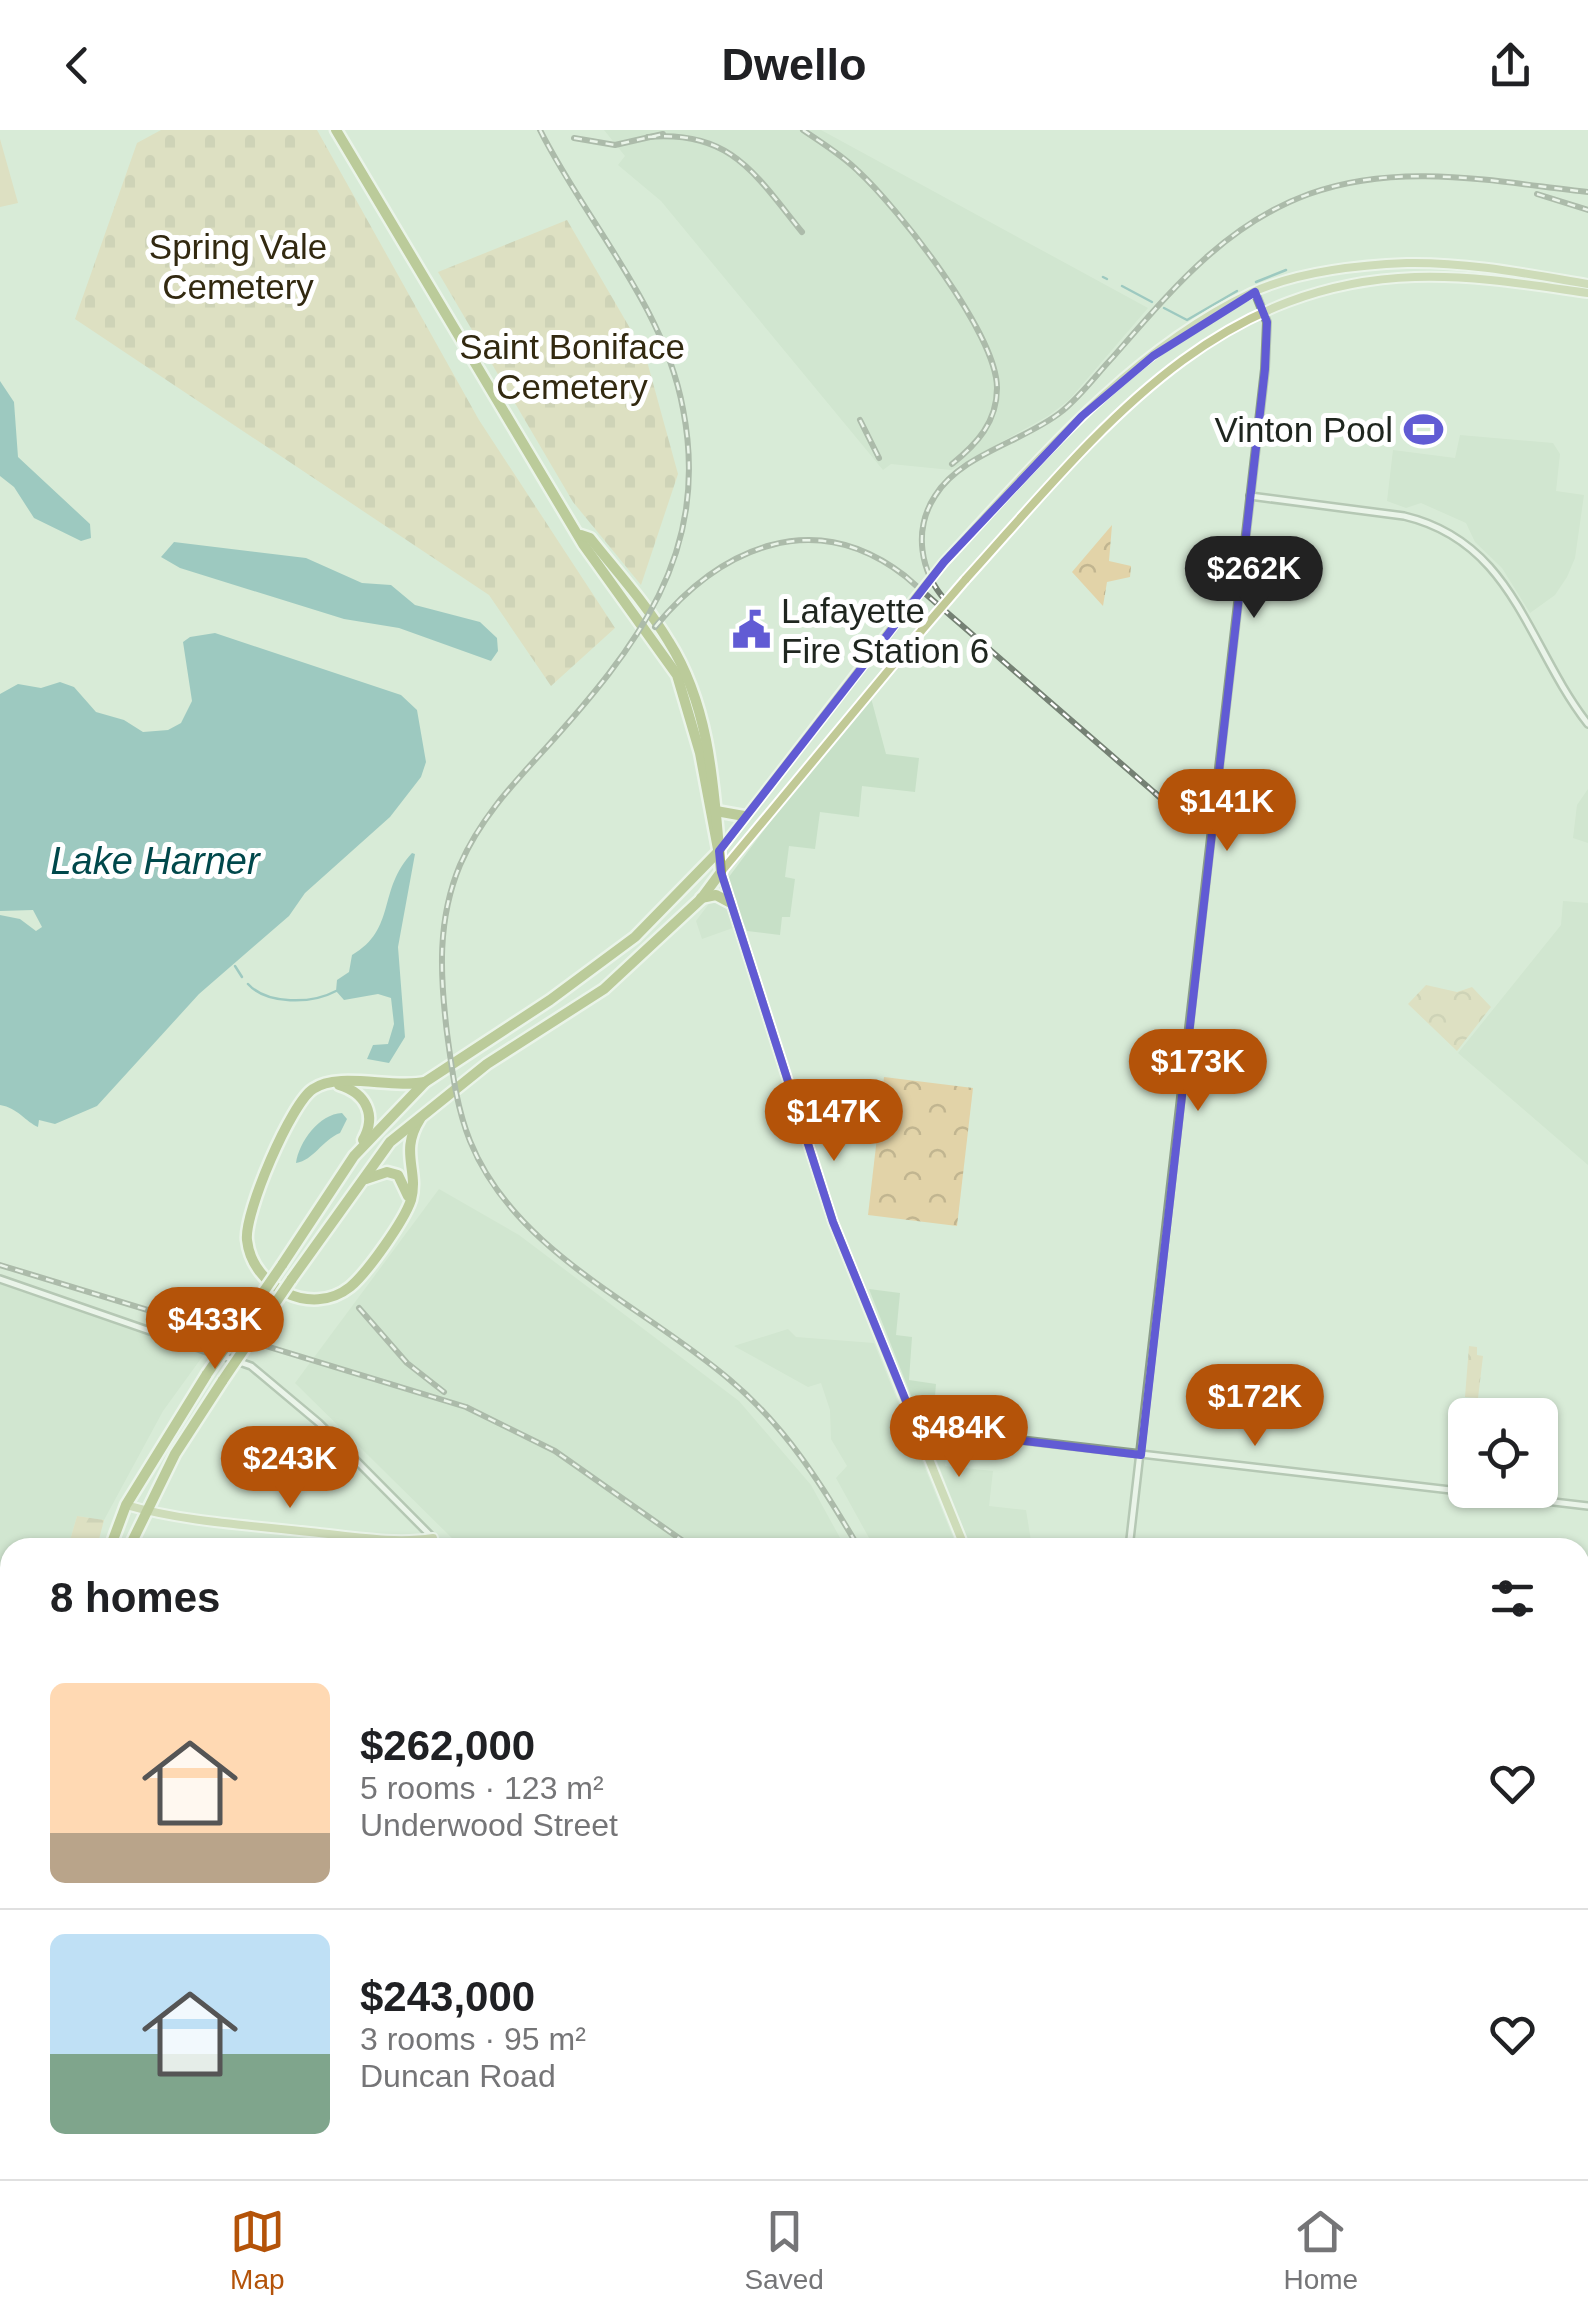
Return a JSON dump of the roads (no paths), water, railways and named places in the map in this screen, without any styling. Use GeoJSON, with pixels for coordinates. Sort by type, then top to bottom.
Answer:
{"type":"FeatureCollection","features":[{"type":"Feature","properties":{"kind":"highway"},"geometry":{"type":"LineString","coordinates":[[336,130],[583,544],[677,676],[688,705],[712,840],[719,851]]}},
{"type":"Feature","properties":{"kind":"highway"},"geometry":{"type":"LineString","coordinates":[[133,1538],[144,1510],[223,1380],[356,1185],[390,1142],[425,1110],[604,989],[700,898],[721,872],[716,811],[695,700],[672,645],[590,538],[581,535]]}},
{"type":"Feature","properties":{"kind":"highway"},"geometry":{"type":"LineString","coordinates":[[716,811],[744,816]]}},
{"type":"Feature","properties":{"kind":"highway"},"geometry":{"type":"LineString","coordinates":[[354,1156],[425,1082],[635,937],[719,851]]}},
{"type":"Feature","properties":{"kind":"highway"},"geometry":{"type":"LineString","coordinates":[[700,898],[716,895],[729,902]]}},
{"type":"Feature","properties":{"kind":"highway"},"geometry":{"type":"LineString","coordinates":[[425,1082],[397,1086],[328,1082],[313,1088],[298,1103],[250,1215],[247,1240],[262,1276],[291,1296],[313,1299],[335,1295],[351,1286],[373,1260],[410,1202],[408,1141],[425,1110]]}},
{"type":"Feature","properties":{"kind":"highway"},"geometry":{"type":"LineString","coordinates":[[114,1538],[126,1505],[207,1374],[369,1129],[367,1106],[356,1092],[328,1082]]}},
{"type":"Feature","properties":{"kind":"highway"},"geometry":{"type":"LineString","coordinates":[[356,1185],[374,1174],[398,1175],[410,1202]]}},
{"type":"Feature","properties":{"kind":"main road"},"geometry":{"type":"LineString","coordinates":[[719,851],[944,562],[1108,392],[1152,356],[1254,292],[1321,274],[1410,263],[1482,266],[1588,284]]}},
{"type":"Feature","properties":{"kind":"main road"},"geometry":{"type":"LineString","coordinates":[[960,1538],[833,1222],[721,872],[966,580],[1140,391],[1209,339],[1264,310],[1338,287],[1414,277],[1463,278],[1588,293]]}},
{"type":"Feature","properties":{"kind":"main road"},"geometry":{"type":"LineString","coordinates":[[126,1505],[369,1538]]}},
{"type":"Feature","properties":{"kind":"street"},"geometry":{"type":"LineString","coordinates":[[1130,1538],[1268,334],[1264,310],[1254,292]]}},
{"type":"Feature","properties":{"kind":"street"},"geometry":{"type":"LineString","coordinates":[[1250,496],[1404,516],[1428,522],[1466,542],[1501,578],[1588,724]]}},
{"type":"Feature","properties":{"kind":"street"},"geometry":{"type":"LineString","coordinates":[[0,1279],[250,1366],[294,1400],[433,1538]]}},
{"type":"Feature","properties":{"kind":"street"},"geometry":{"type":"LineString","coordinates":[[917,1428],[1588,1506]]}},
{"type":"Feature","properties":{"kind":"water"},"geometry":{"type":"Polygon","coordinates":[[[0,381],[14,402],[18,457],[90,524],[91,538],[81,541],[34,518],[14,487],[0,476],[0,381]]]}},
{"type":"Feature","properties":{"kind":"water"},"geometry":{"type":"Polygon","coordinates":[[[174,542],[306,558],[362,583],[391,585],[415,605],[480,622],[497,638],[498,651],[491,661],[399,628],[344,619],[180,568],[161,557],[174,542]]]}},
{"type":"Feature","properties":{"kind":"water","name":"Lake Harner"},"geometry":{"type":"Polygon","coordinates":[[[215,633],[401,695],[417,710],[426,762],[421,777],[390,817],[305,893],[289,916],[199,994],[97,1106],[55,1124],[39,1120],[38,1127],[0,1105],[0,915],[20,919],[36,931],[42,927],[33,910],[0,911],[0,694],[18,684],[41,688],[60,682],[74,687],[96,712],[124,720],[143,732],[168,730],[181,723],[192,701],[183,642],[215,633]]]}},
{"type":"Feature","properties":{"kind":"water"},"geometry":{"type":"Polygon","coordinates":[[[415,854],[398,947],[405,1037],[389,1063],[367,1059],[373,1045],[388,1044],[394,1024],[391,998],[378,994],[344,1000],[336,991],[337,980],[349,972],[352,955],[375,933],[394,881],[415,854]]]}},
{"type":"Feature","properties":{"kind":"water"},"geometry":{"type":"Polygon","coordinates":[[[342,1113],[347,1119],[340,1133],[296,1163],[301,1146],[318,1124],[342,1113]]]}},
{"type":"Feature","properties":{"kind":"waterway"},"geometry":{"type":"LineString","coordinates":[[1256,282],[1286,270]]}},
{"type":"Feature","properties":{"kind":"waterway"},"geometry":{"type":"LineString","coordinates":[[1103,277],[1107,279]]}},
{"type":"Feature","properties":{"kind":"waterway"},"geometry":{"type":"LineString","coordinates":[[1122,286],[1152,302]]}},
{"type":"Feature","properties":{"kind":"waterway"},"geometry":{"type":"LineString","coordinates":[[1164,308],[1187,320],[1237,291]]}},
{"type":"Feature","properties":{"kind":"waterway"},"geometry":{"type":"LineString","coordinates":[[235,966],[242,977]]}},
{"type":"Feature","properties":{"kind":"waterway"},"geometry":{"type":"LineString","coordinates":[[248,984],[266,996],[290,1000],[336,991]]}},
{"type":"Feature","properties":{"kind":"railway"},"geometry":{"type":"LineString","coordinates":[[540,130],[659,334],[683,409],[689,461],[686,509],[676,554],[659,596],[636,635],[609,674],[498,803],[460,865],[447,906],[442,969],[458,1101],[470,1141],[491,1180],[517,1215],[584,1274],[696,1353],[750,1398],[802,1458],[853,1538]]}},
{"type":"Feature","properties":{"kind":"railway"},"geometry":{"type":"LineString","coordinates":[[803,130],[852,165],[897,213],[943,274],[981,337],[993,365],[996,400],[984,431],[952,464]]}},
{"type":"Feature","properties":{"kind":"railway"},"geometry":{"type":"LineString","coordinates":[[574,138],[615,145],[663,134]]}},
{"type":"Feature","properties":{"kind":"railway"},"geometry":{"type":"LineString","coordinates":[[648,137],[677,137],[721,149],[755,175],[802,232]]}},
{"type":"Feature","properties":{"kind":"railway"},"geometry":{"type":"LineString","coordinates":[[946,601],[930,577],[922,550],[928,509],[946,482],[976,459],[1068,406],[1178,285],[1251,223],[1309,194],[1378,178],[1448,177],[1588,192]]}},
{"type":"Feature","properties":{"kind":"railway"},"geometry":{"type":"LineString","coordinates":[[1537,194],[1588,210]]}},
{"type":"Feature","properties":{"kind":"railway"},"geometry":{"type":"LineString","coordinates":[[860,420],[879,458]]}},
{"type":"Feature","properties":{"kind":"railway"},"geometry":{"type":"LineString","coordinates":[[655,627],[709,575],[739,557],[771,545],[803,540],[837,543],[871,555],[905,576],[1163,800]]}},
{"type":"Feature","properties":{"kind":"railway"},"geometry":{"type":"LineString","coordinates":[[1155,793],[1185,820]]}},
{"type":"Feature","properties":{"kind":"railway"},"geometry":{"type":"LineString","coordinates":[[0,1265],[466,1407],[555,1451],[679,1538]]}},
{"type":"Feature","properties":{"kind":"railway"},"geometry":{"type":"LineString","coordinates":[[359,1308],[407,1363],[444,1392]]}},
{"type":"Feature","properties":{"kind":"place","name":"Vinton Pool"},"geometry":{"type":"Point","coordinates":[1423,429]}},
{"type":"Feature","properties":{"kind":"place","name":"Lafayette Fire Station 6"},"geometry":{"type":"Point","coordinates":[751,630]}},
{"type":"Feature","properties":{"kind":"park label","name":"Spring Vale Cemetery"},"geometry":{"type":"Point","coordinates":[238,266]}},
{"type":"Feature","properties":{"kind":"park label","name":"Saint Boniface Cemetery"},"geometry":{"type":"Point","coordinates":[572,366]}}]}
